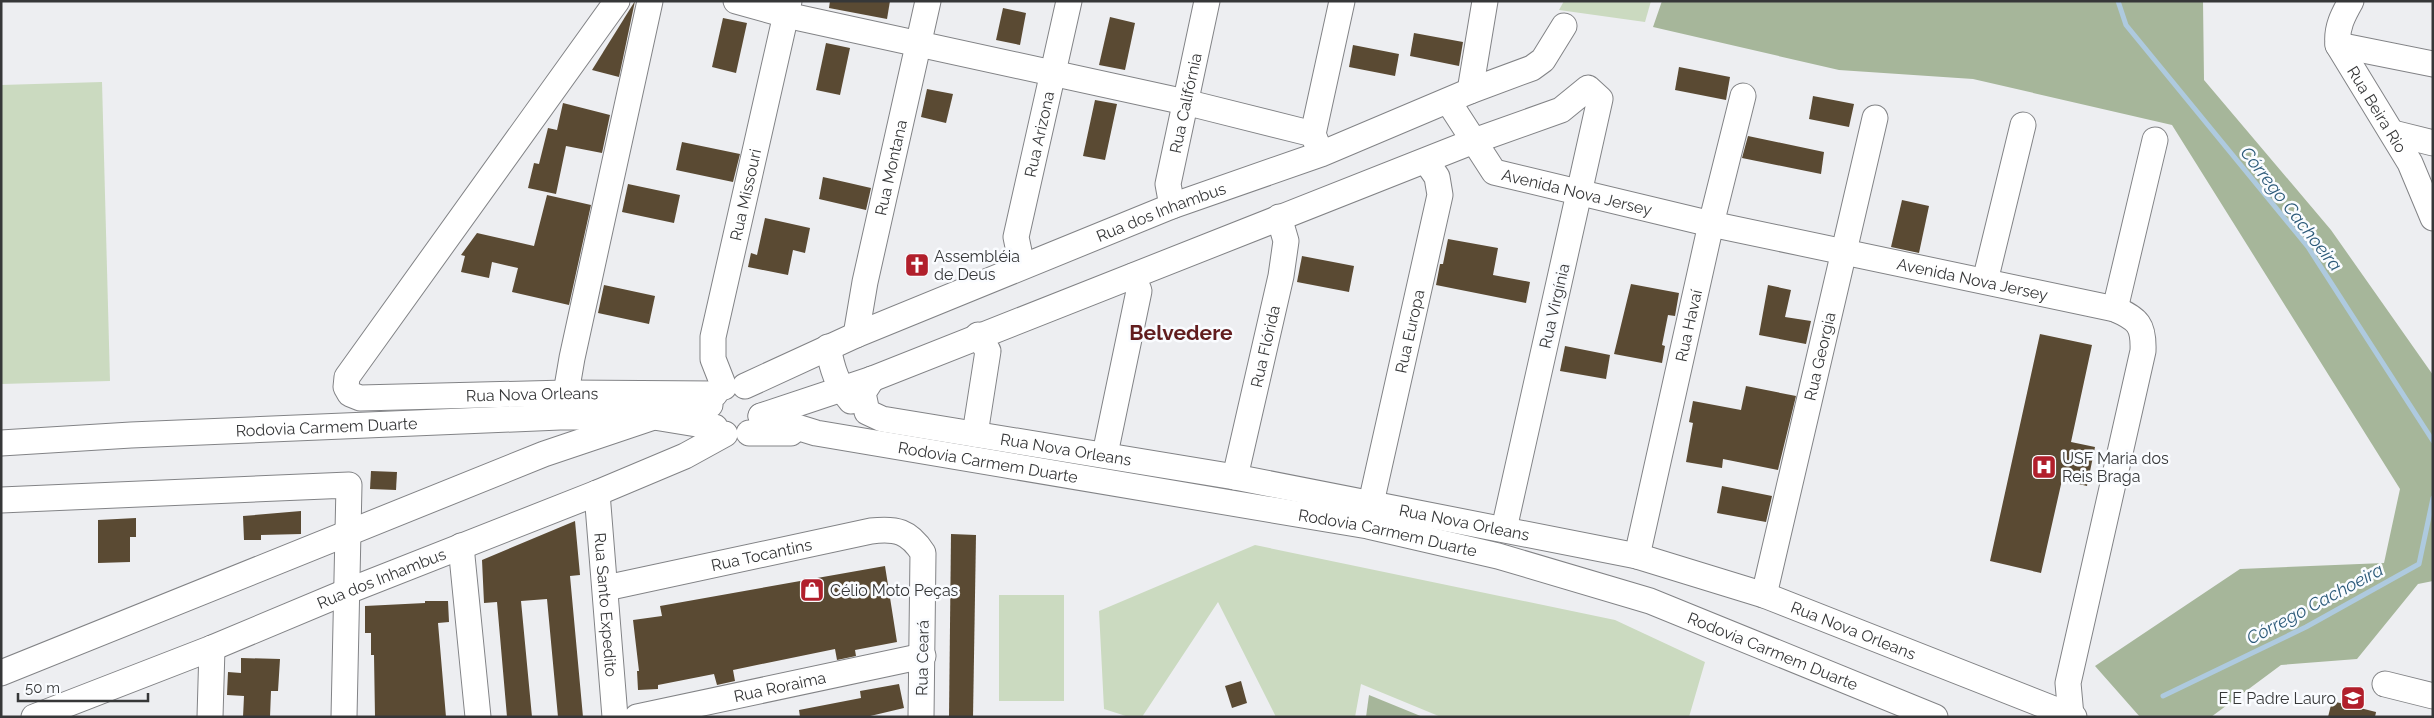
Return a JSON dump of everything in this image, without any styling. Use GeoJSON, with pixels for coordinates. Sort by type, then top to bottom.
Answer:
{"type":"FeatureCollection","features":[{"type":"Feature","properties":{"kind":"street","name":"Rua Nova Orleans"},"geometry":{"type":"LineString","coordinates":[[617,1],[346,377],[346,387],[350,394],[360,398],[566,393],[731,410]]}},
{"type":"Feature","properties":{"kind":"street"},"geometry":{"type":"LineString","coordinates":[[566,393],[574,348],[650,1]]}},
{"type":"Feature","properties":{"kind":"street"},"geometry":{"type":"LineString","coordinates":[[736,1],[788,8],[918,44],[1185,102],[1317,144],[1342,1]]}},
{"type":"Feature","properties":{"kind":"street","name":"Rua Montana"},"geometry":{"type":"LineString","coordinates":[[856,334],[865,282],[928,1]]}},
{"type":"Feature","properties":{"kind":"street","name":"Rua Arizona"},"geometry":{"type":"LineString","coordinates":[[1022,266],[1016,237],[1069,1]]}},
{"type":"Feature","properties":{"kind":"street","name":"Rua Califórnia"},"geometry":{"type":"LineString","coordinates":[[1172,206],[1168,184],[1207,1]]}},
{"type":"Feature","properties":{"kind":"street"},"geometry":{"type":"LineString","coordinates":[[1459,96],[1485,1]]}},
{"type":"Feature","properties":{"kind":"street"},"geometry":{"type":"LineString","coordinates":[[2351,1],[2342,16],[2338,31],[2338,44],[2433,64]]}},
{"type":"Feature","properties":{"kind":"street","name":"Rua Missouri"},"geometry":{"type":"LineString","coordinates":[[731,410],[713,359],[713,337],[788,8]]}},
{"type":"Feature","properties":{"kind":"street","name":"Rua dos Inhambus"},"geometry":{"type":"LineString","coordinates":[[34,717],[69,710],[212,648],[685,456],[731,410],[828,347],[1172,206],[1317,144],[1459,96],[1532,68],[1543,60],[1564,26]]}},
{"type":"Feature","properties":{"kind":"street","name":"Rua Beira Rio"},"geometry":{"type":"LineString","coordinates":[[2338,44],[2392,133],[2421,166],[2433,218]]}},
{"type":"Feature","properties":{"kind":"street","name":"Rua dos Inhambus"},"geometry":{"type":"LineString","coordinates":[[731,410],[841,390],[872,379],[978,335],[1133,276],[1279,217],[1474,141],[1561,110],[1588,88]]}},
{"type":"Feature","properties":{"kind":"street","name":"Rua Virgínia"},"geometry":{"type":"LineString","coordinates":[[1504,529],[1600,100],[1588,88]]}},
{"type":"Feature","properties":{"kind":"street","name":"Avenida Nova Jersey"},"geometry":{"type":"LineString","coordinates":[[1459,96],[1474,141],[1494,172],[1579,194],[1711,224],[2115,309],[2132,316],[2143,336],[2143,351],[2068,682],[2072,716]]}},
{"type":"Feature","properties":{"kind":"street","name":"Rua Havaí"},"geometry":{"type":"LineString","coordinates":[[1636,556],[1711,224],[1743,96]]}},
{"type":"Feature","properties":{"kind":"street","name":"Rua Georgia"},"geometry":{"type":"LineString","coordinates":[[1764,595],[1875,118]]}},
{"type":"Feature","properties":{"kind":"street"},"geometry":{"type":"LineString","coordinates":[[1985,281],[2023,125]]}},
{"type":"Feature","properties":{"kind":"street"},"geometry":{"type":"LineString","coordinates":[[2392,133],[2433,143]]}},
{"type":"Feature","properties":{"kind":"street"},"geometry":{"type":"LineString","coordinates":[[2115,309],[2155,140]]}},
{"type":"Feature","properties":{"kind":"street","name":"Rua Europa"},"geometry":{"type":"LineString","coordinates":[[1371,503],[1440,195],[1436,177],[1426,161]]}},
{"type":"Feature","properties":{"kind":"street","name":"Rua Flórida"},"geometry":{"type":"LineString","coordinates":[[1235,477],[1281,276],[1286,241],[1279,217]]}},
{"type":"Feature","properties":{"kind":"street"},"geometry":{"type":"LineString","coordinates":[[1106,454],[1139,291],[1133,276]]}},
{"type":"Feature","properties":{"kind":"street"},"geometry":{"type":"LineString","coordinates":[[975,434],[988,351],[978,335]]}},
{"type":"Feature","properties":{"kind":"street"},"geometry":{"type":"LineString","coordinates":[[828,347],[833,371],[841,390]]}},
{"type":"Feature","properties":{"kind":"street"},"geometry":{"type":"LineString","coordinates":[[867,412],[863,393],[872,379]]}},
{"type":"Feature","properties":{"kind":"street","name":"Rua Nova Orleans"},"geometry":{"type":"LineString","coordinates":[[841,390],[851,402],[882,419],[1106,454],[1235,477],[1636,556],[1764,595],[2072,716]]}},
{"type":"Feature","properties":{"kind":"street","name":"Rodovia Carmem Duarte"},"geometry":{"type":"LineString","coordinates":[[1,443],[131,435],[540,418],[654,417],[731,410],[816,434],[1368,526],[1498,556],[1650,601],[1935,717]]}},
{"type":"Feature","properties":{"kind":"street"},"geometry":{"type":"LineString","coordinates":[[1,673],[544,454],[654,417]]}},
{"type":"Feature","properties":{"kind":"street"},"geometry":{"type":"LineString","coordinates":[[1,500],[349,485],[344,717]]}},
{"type":"Feature","properties":{"kind":"street","name":"Rua Santo Expedito"},"geometry":{"type":"LineString","coordinates":[[597,493],[615,717]]}},
{"type":"Feature","properties":{"kind":"street","name":"Rua Tocantins"},"geometry":{"type":"LineString","coordinates":[[606,588],[871,531],[889,529],[901,532],[915,541]]}},
{"type":"Feature","properties":{"kind":"street","name":"Rua Ceará"},"geometry":{"type":"LineString","coordinates":[[915,541],[923,553],[922,717]]}},
{"type":"Feature","properties":{"kind":"street"},"geometry":{"type":"LineString","coordinates":[[461,546],[478,717]]}},
{"type":"Feature","properties":{"kind":"street"},"geometry":{"type":"LineString","coordinates":[[210,717],[212,648]]}},
{"type":"Feature","properties":{"kind":"street","name":"Rua Roraima"},"geometry":{"type":"LineString","coordinates":[[637,717],[922,656]]}},
{"type":"Feature","properties":{"kind":"street"},"geometry":{"type":"LineString","coordinates":[[2385,684],[2433,696]]}},
{"type":"Feature","properties":{"kind":"green space"},"geometry":{"type":"Polygon","coordinates":[[[1564,1],[1651,1],[1645,22],[1559,10],[1564,1]]]}},
{"type":"Feature","properties":{"kind":"green space"},"geometry":{"type":"Polygon","coordinates":[[[1662,1],[2203,1],[2204,80],[2331,230],[2433,375],[2433,581],[2418,584],[2357,659],[2281,665],[2211,717],[2140,717],[2095,666],[2240,569],[2384,563],[2400,489],[2172,125],[1973,79],[1839,70],[1653,27],[1662,1]]]}},
{"type":"Feature","properties":{"kind":"green space"},"geometry":{"type":"Polygon","coordinates":[[[102,82],[110,381],[1,384],[1,85],[102,82]]]}},
{"type":"Feature","properties":{"kind":"green space"},"geometry":{"type":"Polygon","coordinates":[[[1255,545],[1615,620],[1705,662],[1689,717],[1441,717],[1361,684],[1355,717],[1276,717],[1218,602],[1142,717],[1129,717],[1104,709],[1099,611],[1255,545]]]}},
{"type":"Feature","properties":{"kind":"green space"},"geometry":{"type":"Polygon","coordinates":[[[999,595],[1064,595],[1064,701],[999,701],[999,595]]]}},
{"type":"Feature","properties":{"kind":"green space"},"geometry":{"type":"Polygon","coordinates":[[[1369,695],[1423,717],[1366,717],[1369,695]]]}},
{"type":"Feature","properties":{"kind":"building"},"geometry":{"type":"Polygon","coordinates":[[[635,1],[619,77],[592,70],[635,1]]]}},
{"type":"Feature","properties":{"kind":"building"},"geometry":{"type":"Polygon","coordinates":[[[830,1],[890,1],[887,19],[829,8],[830,1]]]}},
{"type":"Feature","properties":{"kind":"building"},"geometry":{"type":"Polygon","coordinates":[[[1003,8],[1026,13],[1020,45],[996,40],[1003,8]]]}},
{"type":"Feature","properties":{"kind":"building"},"geometry":{"type":"Polygon","coordinates":[[[1110,17],[1135,23],[1125,70],[1099,65],[1110,17]]]}},
{"type":"Feature","properties":{"kind":"building"},"geometry":{"type":"Polygon","coordinates":[[[723,18],[747,23],[736,73],[712,67],[723,18]]]}},
{"type":"Feature","properties":{"kind":"building"},"geometry":{"type":"Polygon","coordinates":[[[1414,33],[1463,42],[1459,66],[1410,56],[1414,33]]]}},
{"type":"Feature","properties":{"kind":"building"},"geometry":{"type":"Polygon","coordinates":[[[826,43],[850,48],[840,95],[816,90],[826,43]]]}},
{"type":"Feature","properties":{"kind":"building"},"geometry":{"type":"Polygon","coordinates":[[[1353,45],[1399,54],[1395,76],[1349,67],[1353,45]]]}},
{"type":"Feature","properties":{"kind":"building"},"geometry":{"type":"Polygon","coordinates":[[[1679,67],[1730,77],[1726,100],[1675,90],[1679,67]]]}},
{"type":"Feature","properties":{"kind":"building"},"geometry":{"type":"Polygon","coordinates":[[[927,89],[953,94],[946,123],[921,117],[927,89]]]}},
{"type":"Feature","properties":{"kind":"building"},"geometry":{"type":"Polygon","coordinates":[[[1813,96],[1854,104],[1849,127],[1809,119],[1813,96]]]}},
{"type":"Feature","properties":{"kind":"building"},"geometry":{"type":"Polygon","coordinates":[[[1095,100],[1117,104],[1105,160],[1083,156],[1095,100]]]}},
{"type":"Feature","properties":{"kind":"building"},"geometry":{"type":"Polygon","coordinates":[[[563,103],[610,115],[602,153],[566,146],[556,194],[528,188],[534,163],[539,164],[548,128],[557,130],[563,103]]]}},
{"type":"Feature","properties":{"kind":"building"},"geometry":{"type":"Polygon","coordinates":[[[1748,136],[1824,152],[1821,174],[1742,158],[1748,136]]]}},
{"type":"Feature","properties":{"kind":"building"},"geometry":{"type":"Polygon","coordinates":[[[682,142],[740,154],[733,182],[676,170],[682,142]]]}},
{"type":"Feature","properties":{"kind":"building"},"geometry":{"type":"Polygon","coordinates":[[[823,177],[871,188],[866,210],[819,199],[823,177]]]}},
{"type":"Feature","properties":{"kind":"building"},"geometry":{"type":"Polygon","coordinates":[[[628,184],[680,195],[674,223],[622,212],[628,184]]]}},
{"type":"Feature","properties":{"kind":"building"},"geometry":{"type":"Polygon","coordinates":[[[547,195],[591,205],[569,305],[512,292],[518,268],[492,262],[489,278],[461,272],[465,256],[461,255],[477,233],[534,246],[547,195]]]}},
{"type":"Feature","properties":{"kind":"building"},"geometry":{"type":"Polygon","coordinates":[[[1902,200],[1929,206],[1919,253],[1891,247],[1902,200]]]}},
{"type":"Feature","properties":{"kind":"building"},"geometry":{"type":"Polygon","coordinates":[[[765,218],[810,228],[805,253],[793,250],[788,275],[748,267],[751,253],[757,255],[765,218]]]}},
{"type":"Feature","properties":{"kind":"building"},"geometry":{"type":"Polygon","coordinates":[[[1448,239],[1498,248],[1493,275],[1530,282],[1526,303],[1436,285],[1448,239]]]}},
{"type":"Feature","properties":{"kind":"building"},"geometry":{"type":"Polygon","coordinates":[[[1302,256],[1354,266],[1349,292],[1297,282],[1302,256]]]}},
{"type":"Feature","properties":{"kind":"building"},"geometry":{"type":"Polygon","coordinates":[[[1631,284],[1679,293],[1675,316],[1668,315],[1662,345],[1665,346],[1662,363],[1614,354],[1631,284]]]}},
{"type":"Feature","properties":{"kind":"building"},"geometry":{"type":"Polygon","coordinates":[[[604,285],[655,296],[649,324],[598,313],[604,285]]]}},
{"type":"Feature","properties":{"kind":"building"},"geometry":{"type":"Polygon","coordinates":[[[1768,285],[1791,290],[1785,317],[1811,321],[1806,344],[1759,335],[1768,285]]]}},
{"type":"Feature","properties":{"kind":"building"},"geometry":{"type":"Polygon","coordinates":[[[2040,334],[2092,345],[2071,442],[2095,447],[2087,486],[2062,480],[2041,573],[1990,561],[2040,334]]]}},
{"type":"Feature","properties":{"kind":"building"},"geometry":{"type":"Polygon","coordinates":[[[1565,346],[1610,355],[1606,379],[1560,371],[1565,346]]]}},
{"type":"Feature","properties":{"kind":"building"},"geometry":{"type":"Polygon","coordinates":[[[1746,386],[1796,396],[1778,470],[1723,459],[1722,468],[1686,462],[1693,423],[1689,422],[1693,401],[1741,410],[1746,386]]]}},
{"type":"Feature","properties":{"kind":"building"},"geometry":{"type":"Polygon","coordinates":[[[371,471],[397,472],[396,490],[370,489],[371,471]]]}},
{"type":"Feature","properties":{"kind":"building"},"geometry":{"type":"Polygon","coordinates":[[[1722,486],[1772,496],[1766,522],[1717,513],[1722,486]]]}},
{"type":"Feature","properties":{"kind":"building"},"geometry":{"type":"Polygon","coordinates":[[[301,511],[301,534],[261,535],[261,540],[244,540],[243,516],[301,511]]]}},
{"type":"Feature","properties":{"kind":"building"},"geometry":{"type":"Polygon","coordinates":[[[136,518],[136,537],[130,537],[130,562],[98,563],[98,520],[136,518]]]}},
{"type":"Feature","properties":{"kind":"building"},"geometry":{"type":"Polygon","coordinates":[[[575,521],[580,575],[570,576],[583,717],[558,717],[547,599],[521,601],[532,717],[507,717],[497,602],[484,603],[482,560],[575,521]]]}},
{"type":"Feature","properties":{"kind":"building"},"geometry":{"type":"Polygon","coordinates":[[[951,534],[976,535],[973,717],[949,717],[951,534]]]}},
{"type":"Feature","properties":{"kind":"building"},"geometry":{"type":"Polygon","coordinates":[[[885,566],[897,642],[855,650],[856,656],[837,660],[835,649],[733,670],[735,681],[717,685],[714,674],[658,685],[658,689],[638,690],[637,671],[639,671],[633,620],[662,616],[660,606],[885,566]]]}},
{"type":"Feature","properties":{"kind":"building"},"geometry":{"type":"Polygon","coordinates":[[[425,601],[448,601],[449,622],[438,623],[446,717],[375,717],[374,655],[371,655],[371,633],[365,633],[365,606],[425,603],[425,601]]]}},
{"type":"Feature","properties":{"kind":"building"},"geometry":{"type":"Polygon","coordinates":[[[241,658],[280,659],[278,691],[271,691],[270,717],[243,717],[244,696],[227,695],[228,672],[241,673],[241,658]]]}},
{"type":"Feature","properties":{"kind":"building"},"geometry":{"type":"Polygon","coordinates":[[[1241,681],[1247,703],[1232,708],[1225,686],[1241,681]]]}},
{"type":"Feature","properties":{"kind":"building"},"geometry":{"type":"Polygon","coordinates":[[[899,684],[904,708],[866,717],[800,717],[799,710],[861,698],[860,691],[899,684]]]}},
{"type":"Feature","properties":{"kind":"building"},"geometry":{"type":"Polygon","coordinates":[[[2332,701],[2376,712],[2375,717],[2328,717],[2332,701]]]}},
{"type":"Feature","properties":{"kind":"waterway","name":"Córrego Cachoeira"},"geometry":{"type":"LineString","coordinates":[[2118,1],[2126,25],[2308,247],[2433,441]]}},
{"type":"Feature","properties":{"kind":"waterway","name":"Córrego Cachoeira"},"geometry":{"type":"LineString","coordinates":[[2163,696],[2306,627],[2419,564],[2433,498]]}},
{"type":"Feature","properties":{"kind":"place","name":"Assembléia de Deus"},"geometry":{"type":"Point","coordinates":[917,265]}},
{"type":"Feature","properties":{"kind":"place","name":"USF Maria dos Reis Braga"},"geometry":{"type":"Point","coordinates":[2044,467]}},
{"type":"Feature","properties":{"kind":"place","name":"Célio Moto Peças"},"geometry":{"type":"Point","coordinates":[812,590]}},
{"type":"Feature","properties":{"kind":"place","name":"E E Padre Lauro"},"geometry":{"type":"Point","coordinates":[2353,698]}},
{"type":"Feature","properties":{"kind":"district","name":"Belvedere"},"geometry":{"type":"Point","coordinates":[1181,333]}}]}
